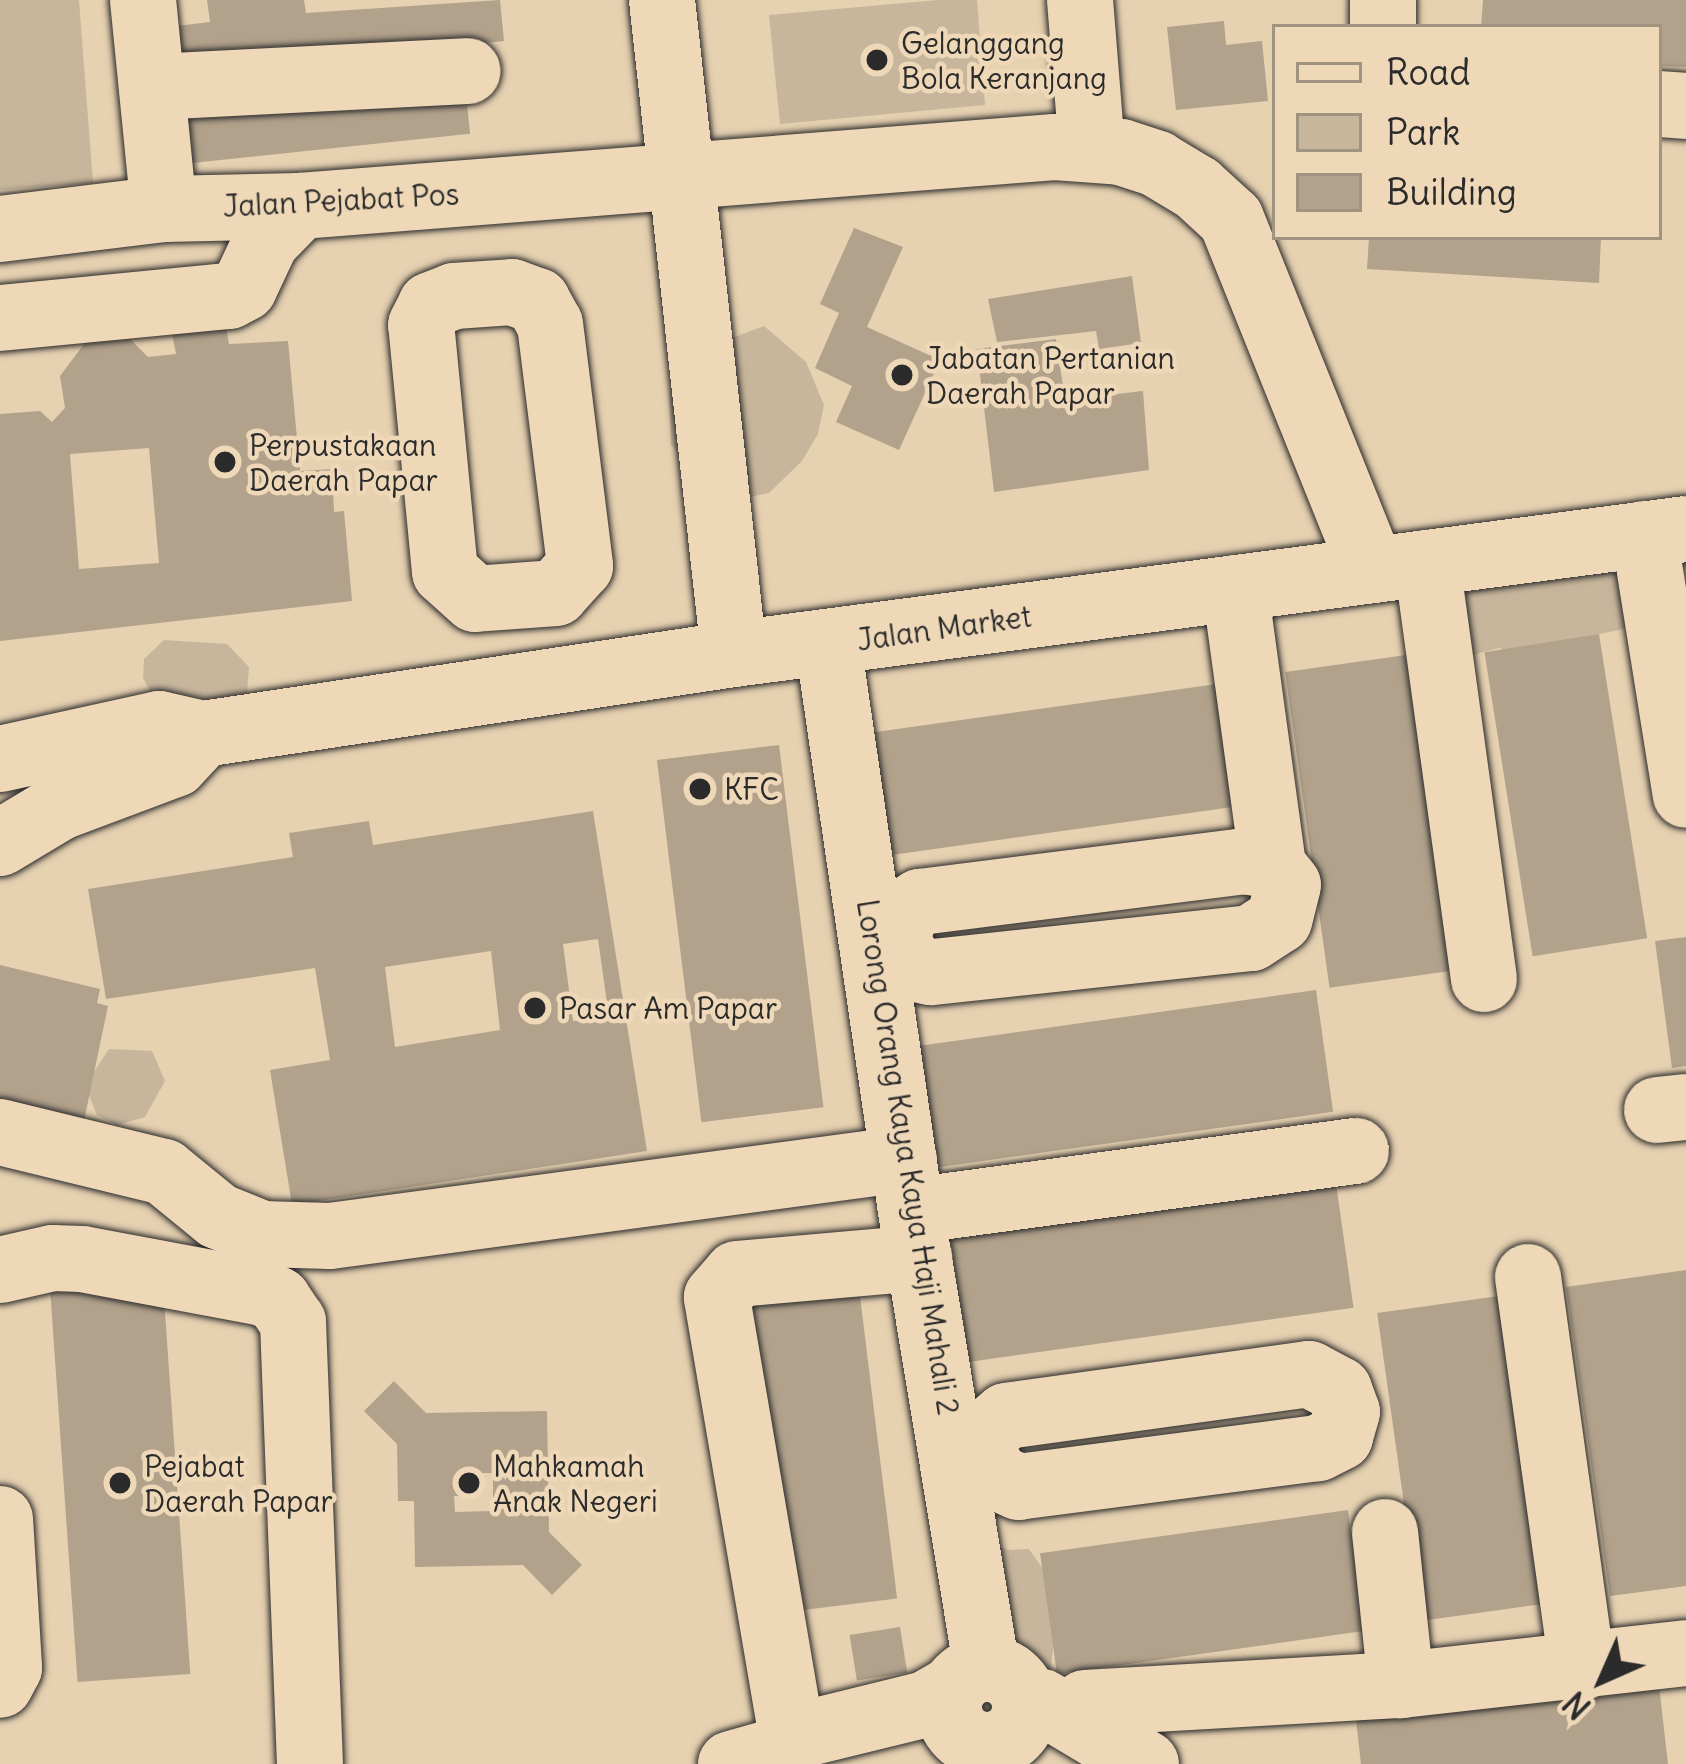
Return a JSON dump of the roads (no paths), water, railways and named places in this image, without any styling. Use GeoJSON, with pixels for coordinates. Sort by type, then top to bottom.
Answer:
{"type":"FeatureCollection","features":[{"type":"Feature","properties":{"kind":"street"},"geometry":{"type":"LineString","coordinates":[[142,0],[164,208]]}},
{"type":"Feature","properties":{"kind":"street"},"geometry":{"type":"LineString","coordinates":[[662,0],[734,655]]}},
{"type":"Feature","properties":{"kind":"street"},"geometry":{"type":"LineString","coordinates":[[1079,0],[1092,148]]}},
{"type":"Feature","properties":{"kind":"street"},"geometry":{"type":"LineString","coordinates":[[152,87],[468,71]]}},
{"type":"Feature","properties":{"kind":"street","name":"Jalan Pejabat Pos"},"geometry":{"type":"LineString","coordinates":[[0,229],[164,208],[300,206],[682,173],[1092,148],[1157,164],[1197,188],[1253,205]]}},
{"type":"Feature","properties":{"kind":"street"},"geometry":{"type":"LineString","coordinates":[[498,190],[512,292]]}},
{"type":"Feature","properties":{"kind":"street"},"geometry":{"type":"LineString","coordinates":[[1253,205],[1400,566],[1484,979]]}},
{"type":"Feature","properties":{"kind":"street"},"geometry":{"type":"LineString","coordinates":[[0,318],[229,296],[244,288],[266,241],[300,206]]}},
{"type":"Feature","properties":{"kind":"street"},"geometry":{"type":"LineString","coordinates":[[1650,534],[1670,778]]}},
{"type":"Feature","properties":{"kind":"street","name":"Jalan Market"},"geometry":{"type":"LineString","coordinates":[[0,759],[159,724],[203,734],[734,655],[1650,534]]}},
{"type":"Feature","properties":{"kind":"street"},"geometry":{"type":"LineString","coordinates":[[885,944],[906,911],[920,902],[1243,861],[1273,866],[1234,588]]}},
{"type":"Feature","properties":{"kind":"street","name":"Lorong Orang Kaya Kaya Haji Mahali 2"},"geometry":{"type":"LineString","coordinates":[[828,644],[885,944],[911,1210],[969,1456],[984,1705]]}},
{"type":"Feature","properties":{"kind":"street"},"geometry":{"type":"LineString","coordinates":[[0,843],[60,807],[176,764],[203,734]]}},
{"type":"Feature","properties":{"kind":"street"},"geometry":{"type":"LineString","coordinates":[[0,1132],[164,1172],[218,1216],[262,1234],[330,1236],[911,1210],[1356,1150]]}},
{"type":"Feature","properties":{"kind":"street"},"geometry":{"type":"LineString","coordinates":[[911,1210],[737,1274],[718,1297],[765,1751],[798,1757],[937,1733],[984,1705]]}},
{"type":"Feature","properties":{"kind":"street"},"geometry":{"type":"LineString","coordinates":[[0,1270],[53,1258],[82,1259],[264,1293],[278,1300],[293,1322],[310,1764]]}},
{"type":"Feature","properties":{"kind":"street"},"geometry":{"type":"LineString","coordinates":[[1528,1277],[1582,1667]]}},
{"type":"Feature","properties":{"kind":"street"},"geometry":{"type":"LineString","coordinates":[[0,1520],[9,1668],[0,1685]]}},
{"type":"Feature","properties":{"kind":"street"},"geometry":{"type":"LineString","coordinates":[[1385,1532],[1401,1685]]}},
{"type":"Feature","properties":{"kind":"street"},"geometry":{"type":"LineString","coordinates":[[984,1705],[1023,1745],[1401,1685],[1686,1653]]}},
{"type":"Feature","properties":{"kind":"street"},"geometry":{"type":"LineString","coordinates":[[984,1705],[1146,1764]]}},
{"type":"Feature","properties":{"kind":"place","name":"Gelanggang Bola Keranjang"},"geometry":{"type":"Point","coordinates":[877,60]}},
{"type":"Feature","properties":{"kind":"place","name":"Jabatan Pertanian Daerah Papar"},"geometry":{"type":"Point","coordinates":[902,375]}},
{"type":"Feature","properties":{"kind":"place","name":"Perpustakaan Daerah Papar"},"geometry":{"type":"Point","coordinates":[225,462]}},
{"type":"Feature","properties":{"kind":"place","name":"KFC"},"geometry":{"type":"Point","coordinates":[700,789]}},
{"type":"Feature","properties":{"kind":"place","name":"Pasar Am Papar"},"geometry":{"type":"Point","coordinates":[535,1008]}},
{"type":"Feature","properties":{"kind":"place","name":"Pejabat Daerah Papar"},"geometry":{"type":"Point","coordinates":[120,1483]}},
{"type":"Feature","properties":{"kind":"place","name":"Mahkamah Anak Negeri"},"geometry":{"type":"Point","coordinates":[469,1483]}}]}
